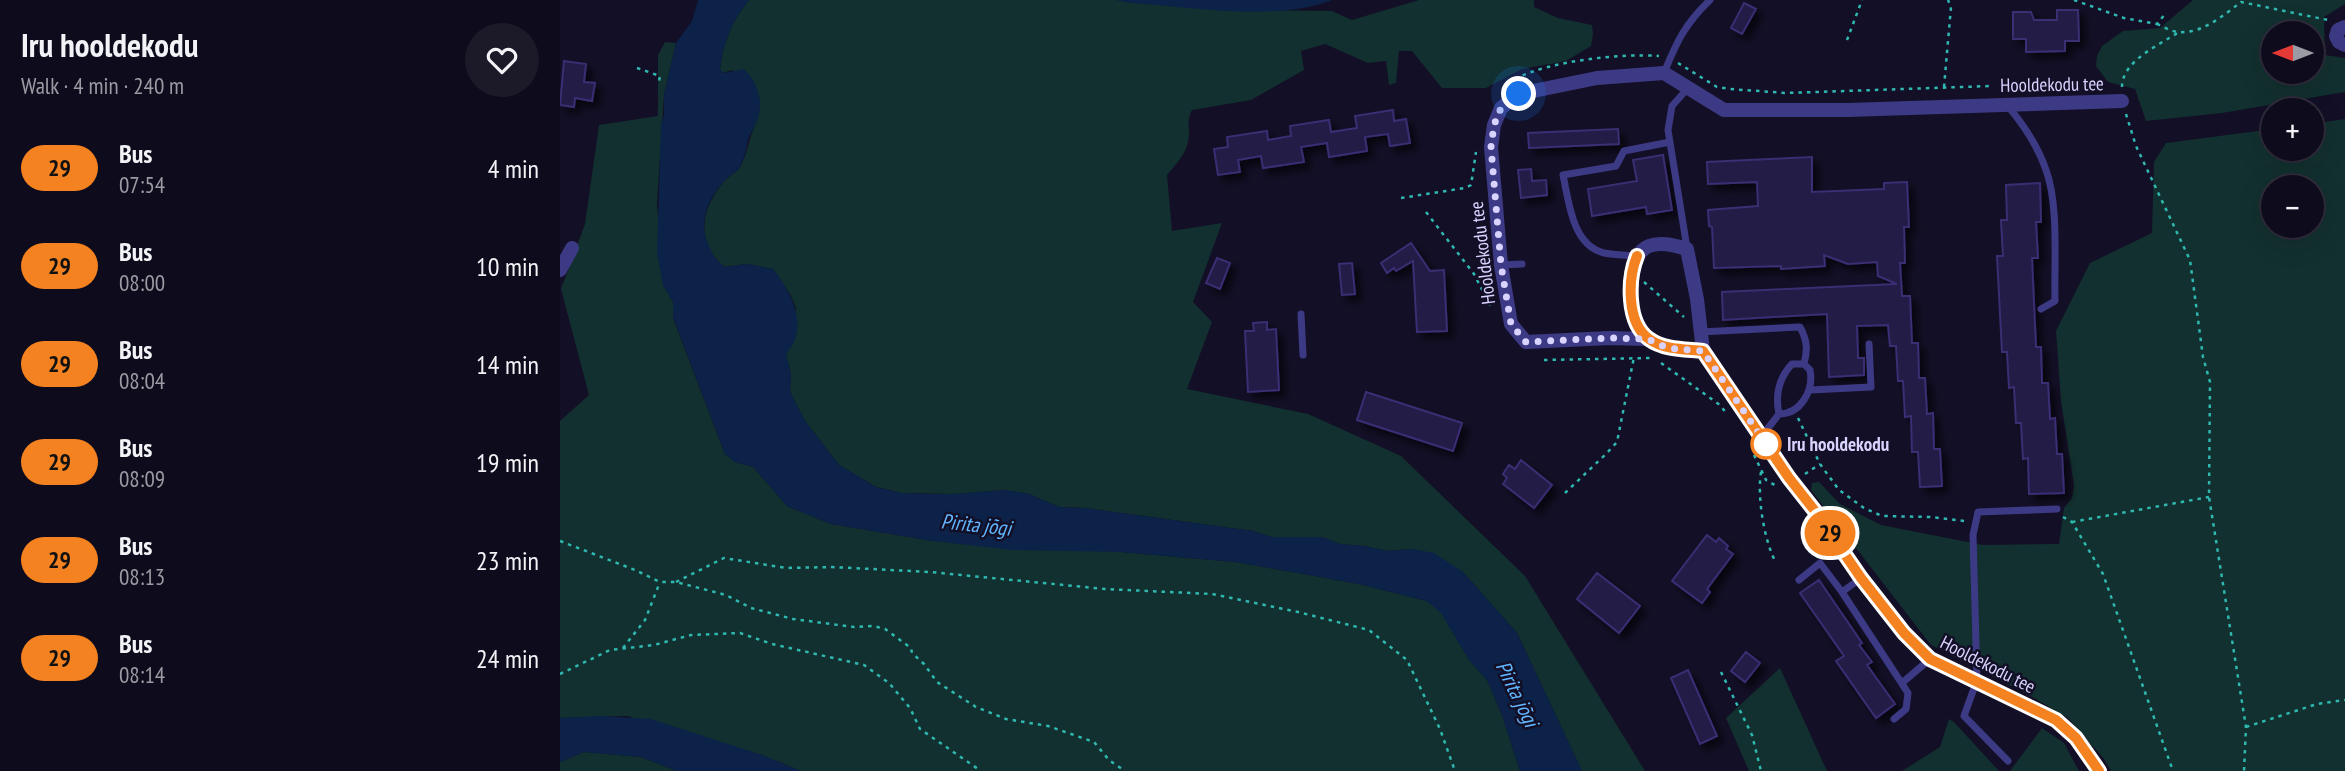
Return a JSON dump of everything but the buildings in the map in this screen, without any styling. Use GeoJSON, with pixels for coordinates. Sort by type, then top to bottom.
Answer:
{"type":"FeatureCollection","features":[{"type":"Feature","properties":{"kind":"street"},"geometry":{"type":"LineString","coordinates":[[2340,25],[2336,36],[2339,42],[2345,45]]}},
{"type":"Feature","properties":{"kind":"street","name":"Hooldekodu tee"},"geometry":{"type":"LineString","coordinates":[[2099,771],[2076,738],[2056,720],[1930,659],[1904,633],[1861,578],[1703,351],[1667,348],[1648,339],[1526,342],[1511,324],[1501,265],[1491,147],[1494,125],[1501,108],[1519,94],[1597,78],[1664,73],[1724,110],[1848,110],[2122,101]]}},
{"type":"Feature","properties":{"kind":"street"},"geometry":{"type":"LineString","coordinates":[[1648,339],[1638,325],[1632,308],[1631,270],[1637,256],[1649,246],[1671,244],[1687,249],[1703,351]]}},
{"type":"Feature","properties":{"kind":"street"},"geometry":{"type":"LineString","coordinates":[[560,270],[572,248]]}},
{"type":"Feature","properties":{"kind":"lane"},"geometry":{"type":"LineString","coordinates":[[1664,73],[1677,41],[1690,19],[1710,0]]}},
{"type":"Feature","properties":{"kind":"lane"},"geometry":{"type":"LineString","coordinates":[[1687,249],[1668,130],[1672,106],[1688,88]]}},
{"type":"Feature","properties":{"kind":"lane"},"geometry":{"type":"LineString","coordinates":[[2007,104],[2024,125],[2046,171],[2053,210],[2055,301],[2041,309]]}},
{"type":"Feature","properties":{"kind":"lane"},"geometry":{"type":"LineString","coordinates":[[1637,256],[1602,253],[1583,241],[1574,221],[1563,176],[1616,166],[1624,151],[1670,142]]}},
{"type":"Feature","properties":{"kind":"lane"},"geometry":{"type":"LineString","coordinates":[[1501,265],[1522,264]]}},
{"type":"Feature","properties":{"kind":"lane"},"geometry":{"type":"LineString","coordinates":[[1301,314],[1303,355]]}},
{"type":"Feature","properties":{"kind":"lane"},"geometry":{"type":"LineString","coordinates":[[1700,332],[1800,327],[1807,340],[1804,363]]}},
{"type":"Feature","properties":{"kind":"lane"},"geometry":{"type":"LineString","coordinates":[[1811,390],[1871,387],[1869,344]]}},
{"type":"Feature","properties":{"kind":"lane"},"geometry":{"type":"LineString","coordinates":[[1779,414],[1787,414],[1794,409],[1811,390],[1810,370],[1804,363]]}},
{"type":"Feature","properties":{"kind":"lane"},"geometry":{"type":"LineString","coordinates":[[1779,414],[1776,403],[1778,386],[1784,373],[1791,365],[1804,363]]}},
{"type":"Feature","properties":{"kind":"lane"},"geometry":{"type":"LineString","coordinates":[[1761,437],[1779,414]]}},
{"type":"Feature","properties":{"kind":"lane"},"geometry":{"type":"LineString","coordinates":[[2008,761],[1964,716],[1977,680],[1973,535],[1978,512],[2059,513]]}},
{"type":"Feature","properties":{"kind":"lane"},"geometry":{"type":"LineString","coordinates":[[1800,580],[1820,563],[1842,592],[1908,693],[1906,709],[1894,719]]}},
{"type":"Feature","properties":{"kind":"lane"},"geometry":{"type":"LineString","coordinates":[[1842,592],[1861,578]]}},
{"type":"Feature","properties":{"kind":"lane"},"geometry":{"type":"LineString","coordinates":[[1902,683],[1930,659]]}},
{"type":"Feature","properties":{"kind":"path"},"geometry":{"type":"LineString","coordinates":[[1847,40],[1862,0]]}},
{"type":"Feature","properties":{"kind":"path"},"geometry":{"type":"LineString","coordinates":[[1944,88],[1951,7],[1948,0]]}},
{"type":"Feature","properties":{"kind":"path"},"geometry":{"type":"LineString","coordinates":[[2074,0],[2124,18],[2157,24],[2179,32]]}},
{"type":"Feature","properties":{"kind":"path"},"geometry":{"type":"LineString","coordinates":[[2235,0],[2315,16],[2340,25]]}},
{"type":"Feature","properties":{"kind":"path"},"geometry":{"type":"LineString","coordinates":[[2241,2],[2216,20],[2199,28],[2179,32],[2130,65],[2122,81],[2122,101],[2136,146],[2190,260],[2203,357],[2210,382],[2209,497],[2246,727],[2244,771]]}},
{"type":"Feature","properties":{"kind":"path"},"geometry":{"type":"LineString","coordinates":[[2157,24],[2165,14]]}},
{"type":"Feature","properties":{"kind":"path"},"geometry":{"type":"LineString","coordinates":[[637,68],[660,76],[659,81]]}},
{"type":"Feature","properties":{"kind":"path"},"geometry":{"type":"LineString","coordinates":[[1426,212],[1474,274],[1492,309]]}},
{"type":"Feature","properties":{"kind":"path"},"geometry":{"type":"LineString","coordinates":[[1631,270],[1700,332]]}},
{"type":"Feature","properties":{"kind":"path"},"geometry":{"type":"LineString","coordinates":[[1565,493],[1616,442],[1635,350],[1648,339]]}},
{"type":"Feature","properties":{"kind":"path"},"geometry":{"type":"LineString","coordinates":[[1544,360],[1654,358],[1720,405],[1727,415]]}},
{"type":"Feature","properties":{"kind":"path"},"geometry":{"type":"LineString","coordinates":[[1794,409],[1820,464],[1839,490],[1864,508],[1882,516],[1976,521]]}},
{"type":"Feature","properties":{"kind":"path"},"geometry":{"type":"LineString","coordinates":[[1793,482],[1820,464]]}},
{"type":"Feature","properties":{"kind":"path"},"geometry":{"type":"LineString","coordinates":[[1760,472],[1767,544],[1774,561]]}},
{"type":"Feature","properties":{"kind":"path"},"geometry":{"type":"LineString","coordinates":[[2072,522],[2209,497]]}},
{"type":"Feature","properties":{"kind":"path"},"geometry":{"type":"LineString","coordinates":[[2059,513],[2072,522],[2104,574],[2173,771]]}},
{"type":"Feature","properties":{"kind":"path"},"geometry":{"type":"LineString","coordinates":[[560,541],[660,582],[676,582],[726,595],[751,608],[793,619],[885,629],[911,649],[937,682],[976,707],[1006,719],[1048,726],[1094,742],[1109,760],[1125,771]]}},
{"type":"Feature","properties":{"kind":"path"},"geometry":{"type":"LineString","coordinates":[[676,582],[724,558],[786,568],[832,567],[930,572],[1105,589],[1212,594],[1298,612],[1369,630],[1407,660],[1440,729],[1455,771]]}},
{"type":"Feature","properties":{"kind":"path"},"geometry":{"type":"LineString","coordinates":[[623,648],[645,620],[660,582]]}},
{"type":"Feature","properties":{"kind":"path"},"geometry":{"type":"LineString","coordinates":[[560,674],[610,650],[654,645],[691,635],[740,634],[864,665],[889,683],[910,708],[920,729],[981,771]]}},
{"type":"Feature","properties":{"kind":"path"},"geometry":{"type":"LineString","coordinates":[[1721,673],[1752,734],[1761,771]]}},
{"type":"Feature","properties":{"kind":"path"},"geometry":{"type":"LineString","coordinates":[[2246,727],[2317,704],[2345,700]]}},
{"type":"Feature","properties":{"kind":"green space"},"geometry":{"type":"Polygon","coordinates":[[[749,0],[1116,0],[1237,10],[1332,11],[1352,20],[1419,0],[1534,0],[1534,7],[1558,18],[1592,25],[1591,46],[1566,61],[1522,69],[1486,88],[1442,88],[1412,51],[1399,51],[1396,83],[1389,85],[1386,61],[1368,63],[1325,44],[1301,51],[1304,70],[1251,100],[1192,110],[1187,145],[1167,175],[1172,231],[1222,223],[1193,302],[1212,322],[1187,389],[1308,414],[1401,456],[1525,576],[1645,771],[1582,771],[1517,633],[1463,572],[1413,549],[1388,551],[1340,544],[1322,537],[1272,537],[1253,531],[1085,508],[1059,507],[1029,494],[1005,490],[954,494],[901,493],[876,487],[839,465],[805,421],[790,392],[791,374],[786,354],[796,308],[790,294],[773,269],[747,264],[725,267],[711,251],[705,232],[704,223],[709,206],[724,181],[740,167],[757,121],[733,70],[722,73],[720,69],[729,32],[749,0]]]}},
{"type":"Feature","properties":{"kind":"green space"},"geometry":{"type":"Polygon","coordinates":[[[2193,0],[2345,0],[2345,4],[2324,17],[2325,55],[2345,58],[2345,92],[2310,98],[2261,98],[2261,106],[2146,121],[2135,89],[2108,82],[2096,66],[2102,46],[2123,31],[2160,28],[2193,0]]]}},
{"type":"Feature","properties":{"kind":"green space"},"geometry":{"type":"Polygon","coordinates":[[[665,42],[676,43],[664,95],[657,203],[663,285],[673,302],[673,318],[725,454],[735,462],[753,467],[787,506],[831,524],[933,541],[1236,562],[1359,584],[1427,601],[1441,612],[1469,660],[1487,680],[1502,715],[1520,771],[801,771],[762,755],[627,716],[560,718],[560,421],[589,395],[561,289],[585,224],[599,125],[658,116],[658,55],[665,42]]]}},
{"type":"Feature","properties":{"kind":"green space"},"geometry":{"type":"Polygon","coordinates":[[[2345,119],[2345,771],[2111,771],[2104,759],[2068,718],[1931,645],[1811,490],[1812,483],[1819,482],[1840,504],[1881,525],[1983,545],[2059,544],[2064,508],[2072,498],[2074,486],[2061,401],[2056,331],[2090,263],[2152,233],[2154,162],[2166,143],[2261,131],[2261,161],[2324,161],[2324,122],[2345,119]]]}},
{"type":"Feature","properties":{"kind":"green space"},"geometry":{"type":"Polygon","coordinates":[[[1780,668],[1827,771],[1749,771],[1726,718],[1780,668]]]}},
{"type":"Feature","properties":{"kind":"green space"},"geometry":{"type":"Polygon","coordinates":[[[1949,719],[1999,771],[1902,771],[1940,747],[1949,719]]]}},
{"type":"Feature","properties":{"kind":"green space"},"geometry":{"type":"Polygon","coordinates":[[[2042,728],[2064,743],[2079,771],[2010,771],[2042,728]]]}},
{"type":"Feature","properties":{"kind":"green space"},"geometry":{"type":"Polygon","coordinates":[[[584,752],[641,757],[677,771],[560,771],[560,762],[584,752]]]}},
{"type":"Feature","properties":{"kind":"water","name":"Pirita jõgi"},"geometry":{"type":"Polygon","coordinates":[[[698,0],[749,0],[729,32],[720,69],[723,73],[744,69],[756,87],[760,101],[759,116],[749,137],[741,165],[727,178],[710,201],[704,228],[706,237],[714,255],[725,267],[747,264],[773,269],[786,289],[796,311],[797,322],[797,333],[786,354],[791,374],[790,392],[805,421],[839,465],[876,487],[901,493],[954,494],[1005,490],[1029,494],[1059,507],[1085,508],[1253,531],[1272,537],[1322,537],[1340,544],[1388,551],[1413,549],[1434,553],[1463,572],[1517,633],[1582,771],[1520,771],[1502,715],[1487,680],[1469,660],[1441,613],[1427,601],[1359,584],[1236,562],[1121,552],[1012,550],[933,541],[831,524],[787,506],[753,467],[735,462],[725,454],[673,317],[673,302],[663,285],[657,253],[664,95],[676,43],[692,21],[698,0]]]}},
{"type":"Feature","properties":{"kind":"water"},"geometry":{"type":"Polygon","coordinates":[[[1116,0],[1332,0],[1310,7],[1260,12],[1206,10],[1116,0]]]}},
{"type":"Feature","properties":{"kind":"water"},"geometry":{"type":"Polygon","coordinates":[[[600,716],[651,719],[762,755],[801,771],[677,771],[641,757],[584,752],[560,762],[560,718],[600,716]]]}},
{"type":"Feature","properties":{"kind":"bus line","name":"29"},"geometry":{"type":"LineString","coordinates":[[1637,256],[1631,270],[1632,308],[1638,325],[1648,339],[1667,348],[1703,351],[1789,478],[1904,633],[1930,659],[2056,720],[2076,738],[2099,771]]}},
{"type":"Feature","properties":{"kind":"place","name":"Iru hooldekodu"},"geometry":{"type":"Point","coordinates":[1766,444]}},
{"type":"Feature","properties":{"kind":"route"},"geometry":{"type":"LineString","coordinates":[[1519,94],[1501,108],[1494,125],[1491,147],[1501,265],[1511,324],[1526,342],[1648,339],[1667,348],[1703,351],[1766,444]]}}]}
